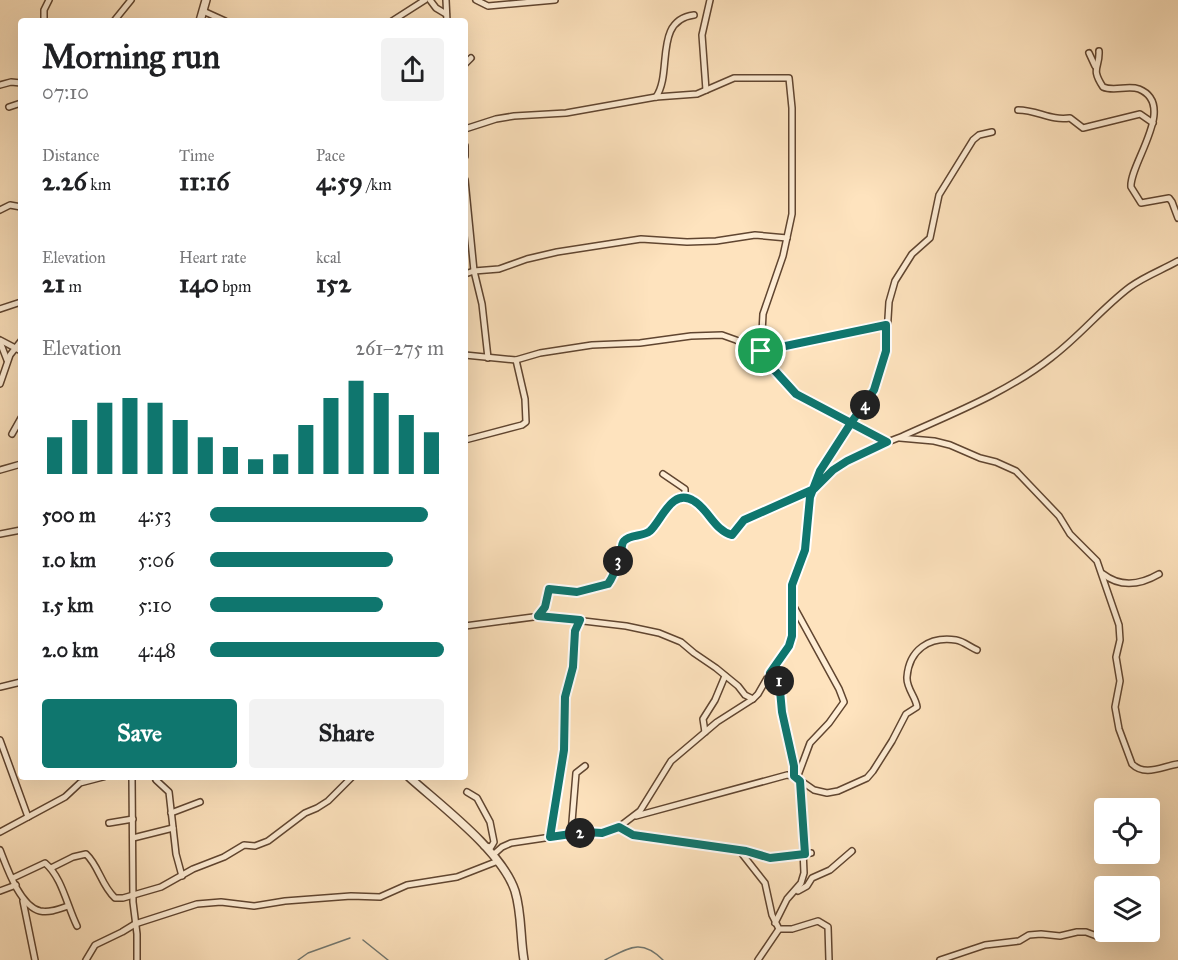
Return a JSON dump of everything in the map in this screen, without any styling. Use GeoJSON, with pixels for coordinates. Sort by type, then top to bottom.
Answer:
{"type":"FeatureCollection","features":[{"type":"Feature","properties":{"kind":"street"},"geometry":{"type":"LineString","coordinates":[[44,18],[44,10],[49,0]]}},
{"type":"Feature","properties":{"kind":"street"},"geometry":{"type":"LineString","coordinates":[[116,18],[131,0]]}},
{"type":"Feature","properties":{"kind":"street"},"geometry":{"type":"LineString","coordinates":[[201,18],[206,0]]}},
{"type":"Feature","properties":{"kind":"street"},"geometry":{"type":"LineString","coordinates":[[397,18],[425,0]]}},
{"type":"Feature","properties":{"kind":"street"},"geometry":{"type":"LineString","coordinates":[[430,0],[436,8],[446,14]]}},
{"type":"Feature","properties":{"kind":"street"},"geometry":{"type":"LineString","coordinates":[[446,0],[447,18]]}},
{"type":"Feature","properties":{"kind":"street"},"geometry":{"type":"LineString","coordinates":[[476,0],[488,6],[555,0]]}},
{"type":"Feature","properties":{"kind":"street"},"geometry":{"type":"LineString","coordinates":[[706,90],[702,35],[710,0]]}},
{"type":"Feature","properties":{"kind":"street"},"geometry":{"type":"LineString","coordinates":[[203,10],[219,18]]}},
{"type":"Feature","properties":{"kind":"street"},"geometry":{"type":"LineString","coordinates":[[656,97],[663,83],[668,38],[683,18],[694,15]]}},
{"type":"Feature","properties":{"kind":"street"},"geometry":{"type":"LineString","coordinates":[[1095,66],[1100,55],[1099,51]]}},
{"type":"Feature","properties":{"kind":"street"},"geometry":{"type":"LineString","coordinates":[[1089,53],[1095,66],[1097,79],[1106,89],[1132,88],[1146,93],[1153,105],[1151,134],[1131,181],[1131,187],[1141,203],[1168,198],[1178,218]]}},
{"type":"Feature","properties":{"kind":"street"},"geometry":{"type":"LineString","coordinates":[[468,61],[471,58]]}},
{"type":"Feature","properties":{"kind":"street"},"geometry":{"type":"LineString","coordinates":[[468,128],[496,119],[567,112],[656,97],[688,96],[734,78],[789,78],[793,144],[792,214],[778,274],[763,314],[759,351]]}},
{"type":"Feature","properties":{"kind":"street"},"geometry":{"type":"LineString","coordinates":[[0,85],[18,82]]}},
{"type":"Feature","properties":{"kind":"street"},"geometry":{"type":"LineString","coordinates":[[9,107],[18,104]]}},
{"type":"Feature","properties":{"kind":"street"},"geometry":{"type":"LineString","coordinates":[[1018,110],[1030,110],[1053,119],[1070,118],[1083,128],[1140,114],[1153,123]]}},
{"type":"Feature","properties":{"kind":"street"},"geometry":{"type":"LineString","coordinates":[[494,842],[511,843],[571,834],[602,833],[619,827],[640,811],[671,761],[717,722],[753,699],[789,646],[793,628],[792,585],[804,554],[808,508],[820,471],[874,390],[886,351],[889,302],[896,281],[912,254],[930,238],[935,207],[941,190],[973,140],[979,135],[992,132]]}},
{"type":"Feature","properties":{"kind":"street"},"geometry":{"type":"LineString","coordinates":[[0,210],[10,204],[18,206]]}},
{"type":"Feature","properties":{"kind":"street"},"geometry":{"type":"LineString","coordinates":[[468,209],[474,271],[482,304],[488,358]]}},
{"type":"Feature","properties":{"kind":"street"},"geometry":{"type":"LineString","coordinates":[[468,273],[491,271],[557,252],[641,239],[698,241],[755,235],[787,238]]}},
{"type":"Feature","properties":{"kind":"street"},"geometry":{"type":"LineString","coordinates":[[468,252],[472,248]]}},
{"type":"Feature","properties":{"kind":"street"},"geometry":{"type":"LineString","coordinates":[[538,616],[545,607],[547,593],[551,588],[577,592],[608,584],[624,541],[627,538],[648,533],[671,503],[685,498],[696,501],[724,531],[732,535],[744,520],[814,489],[833,470],[847,461],[1015,382],[1055,355],[1130,287],[1178,261]]}},
{"type":"Feature","properties":{"kind":"street"},"geometry":{"type":"LineString","coordinates":[[0,309],[18,303]]}},
{"type":"Feature","properties":{"kind":"street"},"geometry":{"type":"LineString","coordinates":[[759,351],[886,325]]}},
{"type":"Feature","properties":{"kind":"street"},"geometry":{"type":"LineString","coordinates":[[468,355],[516,360],[540,353],[592,345],[640,343],[717,334],[759,351],[796,394],[887,442]]}},
{"type":"Feature","properties":{"kind":"street"},"geometry":{"type":"LineString","coordinates":[[0,341],[18,348]]}},
{"type":"Feature","properties":{"kind":"street"},"geometry":{"type":"LineString","coordinates":[[0,341],[8,360]]}},
{"type":"Feature","properties":{"kind":"street"},"geometry":{"type":"LineString","coordinates":[[0,384],[8,360],[18,344]]}},
{"type":"Feature","properties":{"kind":"street"},"geometry":{"type":"LineString","coordinates":[[468,439],[526,422],[525,399],[516,360]]}},
{"type":"Feature","properties":{"kind":"street"},"geometry":{"type":"LineString","coordinates":[[12,434],[18,422]]}},
{"type":"Feature","properties":{"kind":"street"},"geometry":{"type":"LineString","coordinates":[[897,438],[934,441],[950,445],[1016,471],[1063,520],[1070,534],[1097,561],[1103,574],[1120,634],[1116,657],[1120,681],[1115,707],[1128,756],[1132,764],[1142,770],[1161,769],[1178,764]]}},
{"type":"Feature","properties":{"kind":"street"},"geometry":{"type":"LineString","coordinates":[[0,469],[18,465]]}},
{"type":"Feature","properties":{"kind":"street"},"geometry":{"type":"LineString","coordinates":[[663,474],[685,489],[685,498]]}},
{"type":"Feature","properties":{"kind":"street"},"geometry":{"type":"LineString","coordinates":[[0,534],[18,531]]}},
{"type":"Feature","properties":{"kind":"street"},"geometry":{"type":"LineString","coordinates":[[1103,574],[1115,582],[1130,585],[1159,574]]}},
{"type":"Feature","properties":{"kind":"street"},"geometry":{"type":"LineString","coordinates":[[792,603],[844,702],[829,723],[810,743],[797,778]]}},
{"type":"Feature","properties":{"kind":"street"},"geometry":{"type":"LineString","coordinates":[[468,626],[538,616],[626,626],[666,635],[681,642],[725,676],[745,695],[753,699]]}},
{"type":"Feature","properties":{"kind":"street"},"geometry":{"type":"LineString","coordinates":[[550,837],[564,750],[565,697],[573,667],[575,631],[580,620]]}},
{"type":"Feature","properties":{"kind":"street"},"geometry":{"type":"LineString","coordinates":[[634,816],[788,776],[797,778],[814,790],[833,793],[870,776],[906,714],[917,707],[907,678],[917,649],[922,645],[948,640],[960,641],[977,650]]}},
{"type":"Feature","properties":{"kind":"street"},"geometry":{"type":"LineString","coordinates":[[758,960],[777,926],[787,899],[801,884],[808,854],[797,778],[782,712],[779,680],[770,673]]}},
{"type":"Feature","properties":{"kind":"street"},"geometry":{"type":"LineString","coordinates":[[705,732],[703,719],[716,700],[725,676]]}},
{"type":"Feature","properties":{"kind":"street"},"geometry":{"type":"LineString","coordinates":[[0,687],[18,683]]}},
{"type":"Feature","properties":{"kind":"street"},"geometry":{"type":"LineString","coordinates":[[0,743],[28,817]]}},
{"type":"Feature","properties":{"kind":"street"},"geometry":{"type":"LineString","coordinates":[[571,834],[576,773],[585,766]]}},
{"type":"Feature","properties":{"kind":"street"},"geometry":{"type":"LineString","coordinates":[[0,832],[65,797],[80,783],[92,780]]}},
{"type":"Feature","properties":{"kind":"street"},"geometry":{"type":"LineString","coordinates":[[132,780],[133,894],[138,934],[137,960]]}},
{"type":"Feature","properties":{"kind":"street"},"geometry":{"type":"LineString","coordinates":[[156,780],[169,790],[176,854],[182,876]]}},
{"type":"Feature","properties":{"kind":"street"},"geometry":{"type":"LineString","coordinates":[[51,868],[73,857],[86,854],[106,889],[115,898],[153,890],[193,869],[224,857],[243,844],[255,846],[273,838],[305,813],[328,801],[349,780]]}},
{"type":"Feature","properties":{"kind":"street"},"geometry":{"type":"LineString","coordinates":[[412,780],[484,846],[511,881],[516,896],[524,960]]}},
{"type":"Feature","properties":{"kind":"street"},"geometry":{"type":"LineString","coordinates":[[467,792],[477,798],[488,818],[494,842],[491,847],[484,846]]}},
{"type":"Feature","properties":{"kind":"street"},"geometry":{"type":"LineString","coordinates":[[171,813],[200,802]]}},
{"type":"Feature","properties":{"kind":"street"},"geometry":{"type":"LineString","coordinates":[[109,823],[133,819]]}},
{"type":"Feature","properties":{"kind":"street"},"geometry":{"type":"LineString","coordinates":[[619,827],[633,835],[739,850],[770,858],[808,854]]}},
{"type":"Feature","properties":{"kind":"street"},"geometry":{"type":"LineString","coordinates":[[133,838],[173,828]]}},
{"type":"Feature","properties":{"kind":"street"},"geometry":{"type":"LineString","coordinates":[[86,960],[95,945],[135,924],[202,903],[221,902],[254,906],[351,896],[380,897],[407,885],[457,877],[495,858],[502,847],[511,843]]}},
{"type":"Feature","properties":{"kind":"street"},"geometry":{"type":"LineString","coordinates":[[0,850],[23,899],[35,960]]}},
{"type":"Feature","properties":{"kind":"street"},"geometry":{"type":"LineString","coordinates":[[739,850],[765,884],[777,926]]}},
{"type":"Feature","properties":{"kind":"street"},"geometry":{"type":"LineString","coordinates":[[794,893],[807,886],[812,878],[830,870],[852,851]]}},
{"type":"Feature","properties":{"kind":"street"},"geometry":{"type":"LineString","coordinates":[[13,878],[43,863],[51,868],[77,926]]}},
{"type":"Feature","properties":{"kind":"street"},"geometry":{"type":"LineString","coordinates":[[0,891],[16,885]]}},
{"type":"Feature","properties":{"kind":"street"},"geometry":{"type":"LineString","coordinates":[[23,899],[40,911],[68,906]]}},
{"type":"Feature","properties":{"kind":"street"},"geometry":{"type":"LineString","coordinates":[[777,926],[792,929],[818,921],[824,922],[830,932],[829,960]]}},
{"type":"Feature","properties":{"kind":"street"},"geometry":{"type":"LineString","coordinates":[[940,960],[985,945],[1019,941],[1029,935],[1060,936],[1077,932],[1094,935]]}},
{"type":"Feature","properties":{"kind":"waterway"},"geometry":{"type":"LineString","coordinates":[[298,960],[308,953],[350,938]]}},
{"type":"Feature","properties":{"kind":"waterway"},"geometry":{"type":"LineString","coordinates":[[363,940],[388,960]]}},
{"type":"Feature","properties":{"kind":"waterway"},"geometry":{"type":"LineString","coordinates":[[605,960],[635,947],[648,949],[663,960]]}},
{"type":"Feature","properties":{"kind":"route"},"geometry":{"type":"LineString","coordinates":[[761,351],[757,351],[796,394],[851,423],[820,471],[814,489],[810,497],[805,550],[792,585],[792,636],[789,646],[770,673],[779,680],[783,724],[794,766],[794,776],[800,781],[805,854],[770,858],[746,851],[633,835],[619,827],[602,833],[585,832],[550,837],[564,750],[565,697],[573,667],[575,631],[580,620],[538,616],[545,607],[549,589],[577,592],[608,584],[624,541],[627,538],[648,533],[666,508],[677,500],[689,498],[696,501],[727,534],[732,535],[744,520],[814,489],[833,470],[887,442],[851,423],[874,390],[886,351],[886,325],[761,351]]}}]}
